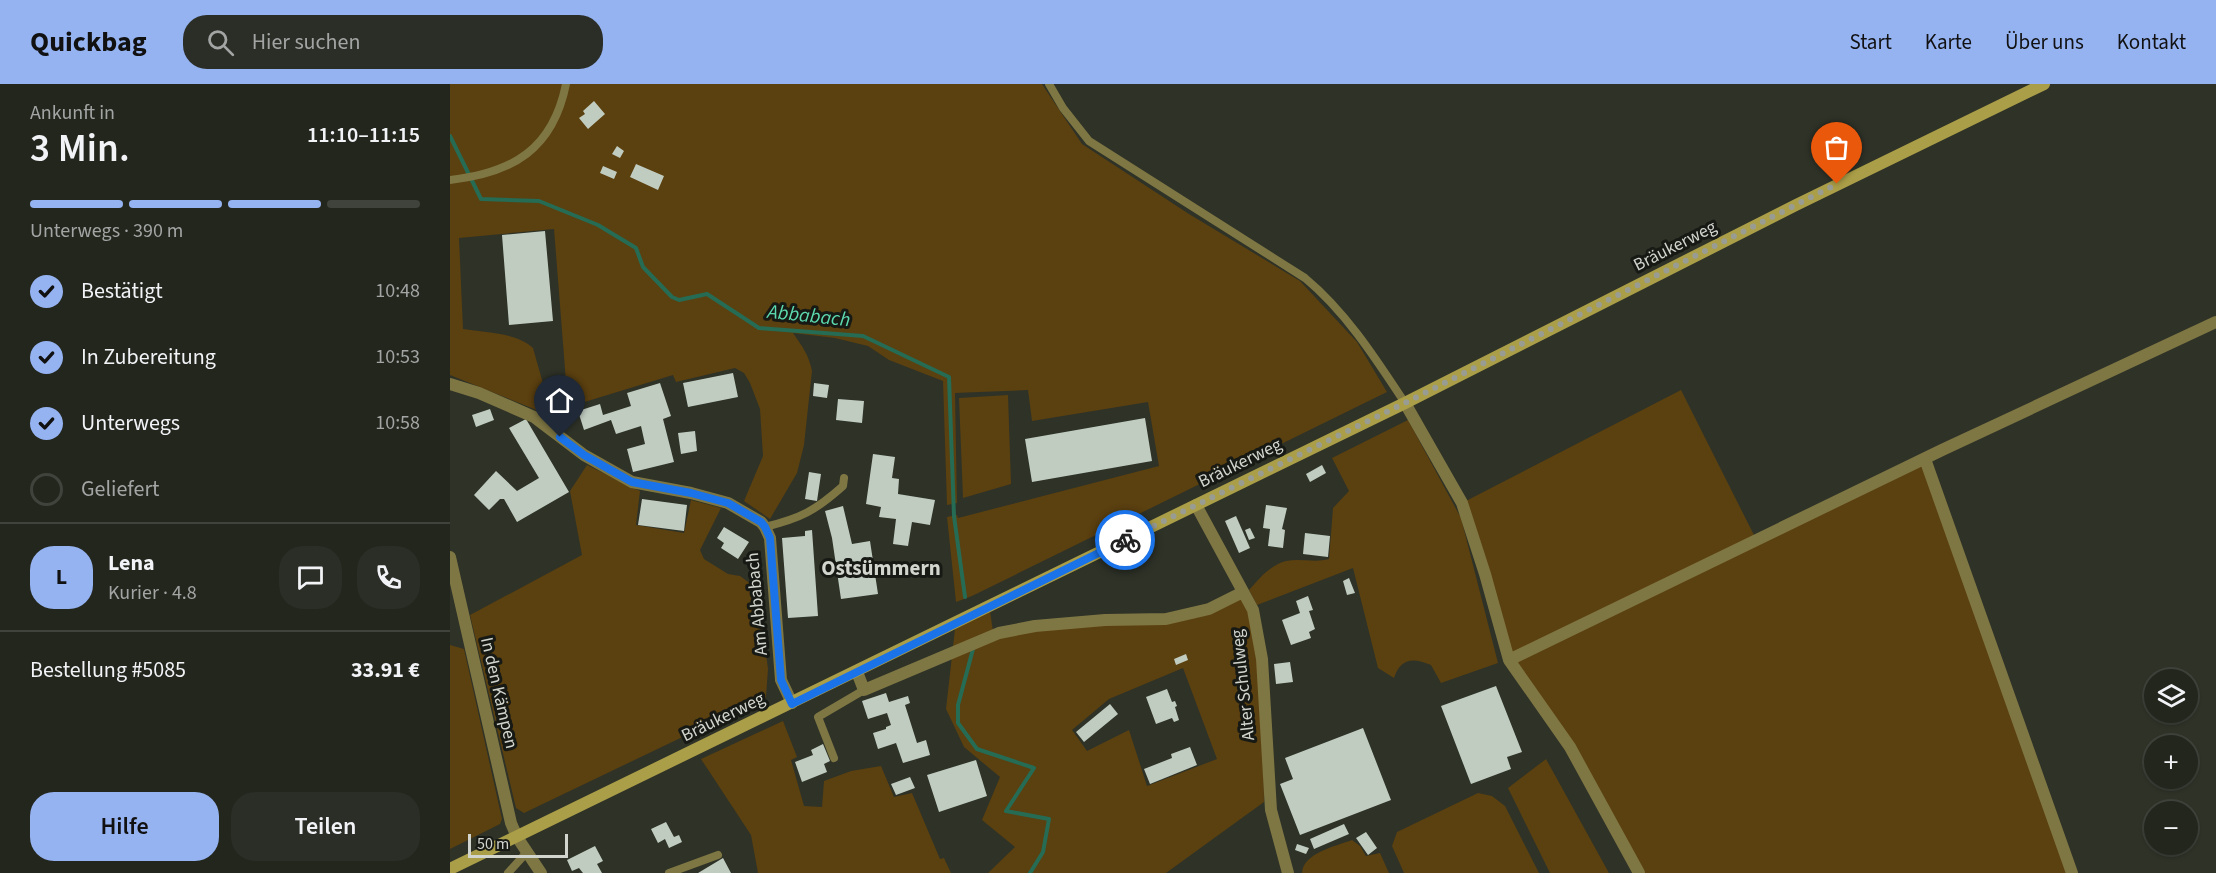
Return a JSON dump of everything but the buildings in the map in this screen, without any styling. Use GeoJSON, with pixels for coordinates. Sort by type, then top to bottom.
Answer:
{"type":"FeatureCollection","features":[{"type":"Feature","properties":{"kind":"main road","name":"Bräukerweg"},"geometry":{"type":"LineString","coordinates":[[450,870],[1405,403],[1796,205],[2044,84]]}},
{"type":"Feature","properties":{"kind":"street"},"geometry":{"type":"LineString","coordinates":[[1509,660],[1925,459],[2216,322]]}},
{"type":"Feature","properties":{"kind":"street","name":"Am Abbabach"},"geometry":{"type":"LineString","coordinates":[[450,384],[479,393],[534,417],[584,455],[632,482],[691,493],[728,503],[755,517],[765,527],[770,538],[781,680],[792,704]]}},
{"type":"Feature","properties":{"kind":"street"},"geometry":{"type":"LineString","coordinates":[[1405,403],[1462,503],[1509,660],[1570,747],[1639,873]]}},
{"type":"Feature","properties":{"kind":"street"},"geometry":{"type":"LineString","coordinates":[[1925,459],[2072,873]]}},
{"type":"Feature","properties":{"kind":"street","name":"Alter Schulweg"},"geometry":{"type":"LineString","coordinates":[[1196,505],[1253,610],[1262,660],[1271,810],[1288,873]]}},
{"type":"Feature","properties":{"kind":"street","name":"In den Kämpen"},"geometry":{"type":"LineString","coordinates":[[450,557],[511,822],[517,837],[541,873]]}},
{"type":"Feature","properties":{"kind":"street"},"geometry":{"type":"LineString","coordinates":[[857,672],[864,690],[999,633],[1035,626],[1105,620],[1166,619],[1209,609],[1243,592]]}},
{"type":"Feature","properties":{"kind":"lane"},"geometry":{"type":"LineString","coordinates":[[450,180],[500,169],[526,156],[550,128],[566,84]]}},
{"type":"Feature","properties":{"kind":"lane"},"geometry":{"type":"LineString","coordinates":[[1049,84],[1063,108],[1089,141],[1305,278],[1326,296],[1380,364],[1405,403]]}},
{"type":"Feature","properties":{"kind":"lane"},"geometry":{"type":"LineString","coordinates":[[765,527],[792,520],[814,510],[843,486],[843,478]]}},
{"type":"Feature","properties":{"kind":"lane"},"geometry":{"type":"LineString","coordinates":[[834,758],[818,717],[864,690]]}},
{"type":"Feature","properties":{"kind":"lane"},"geometry":{"type":"LineString","coordinates":[[508,873],[527,852]]}},
{"type":"Feature","properties":{"kind":"lane"},"geometry":{"type":"LineString","coordinates":[[669,873],[718,855]]}},
{"type":"Feature","properties":{"kind":"shaded area"},"geometry":{"type":"Polygon","coordinates":[[[450,84],[1042,84],[1082,144],[1189,214],[1300,281],[1357,342],[1387,392],[956,602],[947,517],[957,515],[958,518],[1159,466],[1148,402],[1032,421],[1028,390],[955,393],[957,503],[947,505],[943,381],[889,360],[868,346],[835,338],[793,333],[807,355],[812,371],[804,445],[797,473],[770,519],[744,501],[763,456],[760,409],[744,373],[735,368],[676,382],[673,375],[568,407],[554,229],[459,238],[463,329],[509,336],[533,348],[555,426],[534,409],[450,375],[450,84]]]}},
{"type":"Feature","properties":{"kind":"shaded area"},"geometry":{"type":"Polygon","coordinates":[[[1681,390],[1757,541],[1925,459],[2072,873],[1639,873],[1570,747],[1509,660],[1462,503],[1681,390]]]}},
{"type":"Feature","properties":{"kind":"shaded area"},"geometry":{"type":"Polygon","coordinates":[[[1008,395],[1011,484],[963,498],[959,398],[1008,395]]]}},
{"type":"Feature","properties":{"kind":"shaded area"},"geometry":{"type":"Polygon","coordinates":[[[1408,420],[1461,518],[1498,663],[1441,683],[1431,665],[1419,661],[1404,663],[1394,678],[1378,668],[1353,568],[1257,605],[1249,590],[1265,573],[1280,563],[1291,560],[1329,559],[1333,508],[1349,491],[1332,458],[1408,420]]]}},
{"type":"Feature","properties":{"kind":"shaded area"},"geometry":{"type":"Polygon","coordinates":[[[587,465],[640,491],[636,525],[684,533],[691,500],[721,508],[700,550],[704,559],[728,574],[740,576],[758,589],[768,669],[766,697],[524,813],[516,808],[470,615],[582,555],[570,491],[587,465]]]}},
{"type":"Feature","properties":{"kind":"shaded area"},"geometry":{"type":"Polygon","coordinates":[[[1242,598],[1250,619],[1260,670],[1264,802],[1166,873],[988,873],[1015,847],[982,820],[1000,777],[964,747],[946,709],[955,629],[990,611],[994,638],[1035,630],[1108,625],[1242,598]],[[1183,668],[1109,699],[1072,730],[1087,751],[1129,730],[1147,786],[1217,759],[1183,668]]]}},
{"type":"Feature","properties":{"kind":"shaded area"},"geometry":{"type":"Polygon","coordinates":[[[450,645],[464,649],[502,819],[500,824],[450,849],[450,645]]]}},
{"type":"Feature","properties":{"kind":"shaded area"},"geometry":{"type":"Polygon","coordinates":[[[783,721],[797,757],[791,760],[804,806],[822,807],[824,781],[851,771],[881,766],[894,797],[912,793],[940,859],[944,858],[951,873],[758,873],[751,835],[701,759],[783,721]]]}},
{"type":"Feature","properties":{"kind":"shaded area"},"geometry":{"type":"Polygon","coordinates":[[[1546,759],[1609,873],[1550,873],[1508,788],[1546,759]]]}},
{"type":"Feature","properties":{"kind":"shaded area"},"geometry":{"type":"Polygon","coordinates":[[[1478,793],[1492,796],[1505,806],[1539,873],[1404,873],[1392,846],[1397,832],[1478,793]]]}},
{"type":"Feature","properties":{"kind":"shaded area"},"geometry":{"type":"Polygon","coordinates":[[[1352,840],[1360,846],[1366,856],[1380,853],[1389,873],[1302,873],[1308,860],[1314,855],[1352,840]]]}},
{"type":"Feature","properties":{"kind":"waterway","name":"Abbabach"},"geometry":{"type":"LineString","coordinates":[[450,136],[481,199],[539,201],[598,225],[636,248],[643,267],[672,297],[679,300],[707,294],[759,328],[863,336],[949,377],[954,516],[965,597]]}},
{"type":"Feature","properties":{"kind":"waterway","name":"Abbabach"},"geometry":{"type":"LineString","coordinates":[[973,649],[958,705],[958,723],[977,749],[1034,768],[1006,811],[1049,819],[1043,852],[1030,873]]}},
{"type":"Feature","properties":{"kind":"way so far"},"geometry":{"type":"LineString","coordinates":[[1125,540],[1405,403],[1837,184]]}},
{"type":"Feature","properties":{"kind":"district","name":"Ostsümmern"},"geometry":{"type":"Point","coordinates":[881,568]}},
{"type":"Feature","properties":{"kind":"route"},"geometry":{"type":"LineString","coordinates":[[560,437],[584,455],[632,482],[691,493],[728,503],[761,522],[770,538],[781,680],[792,704],[1125,540]]}}]}
